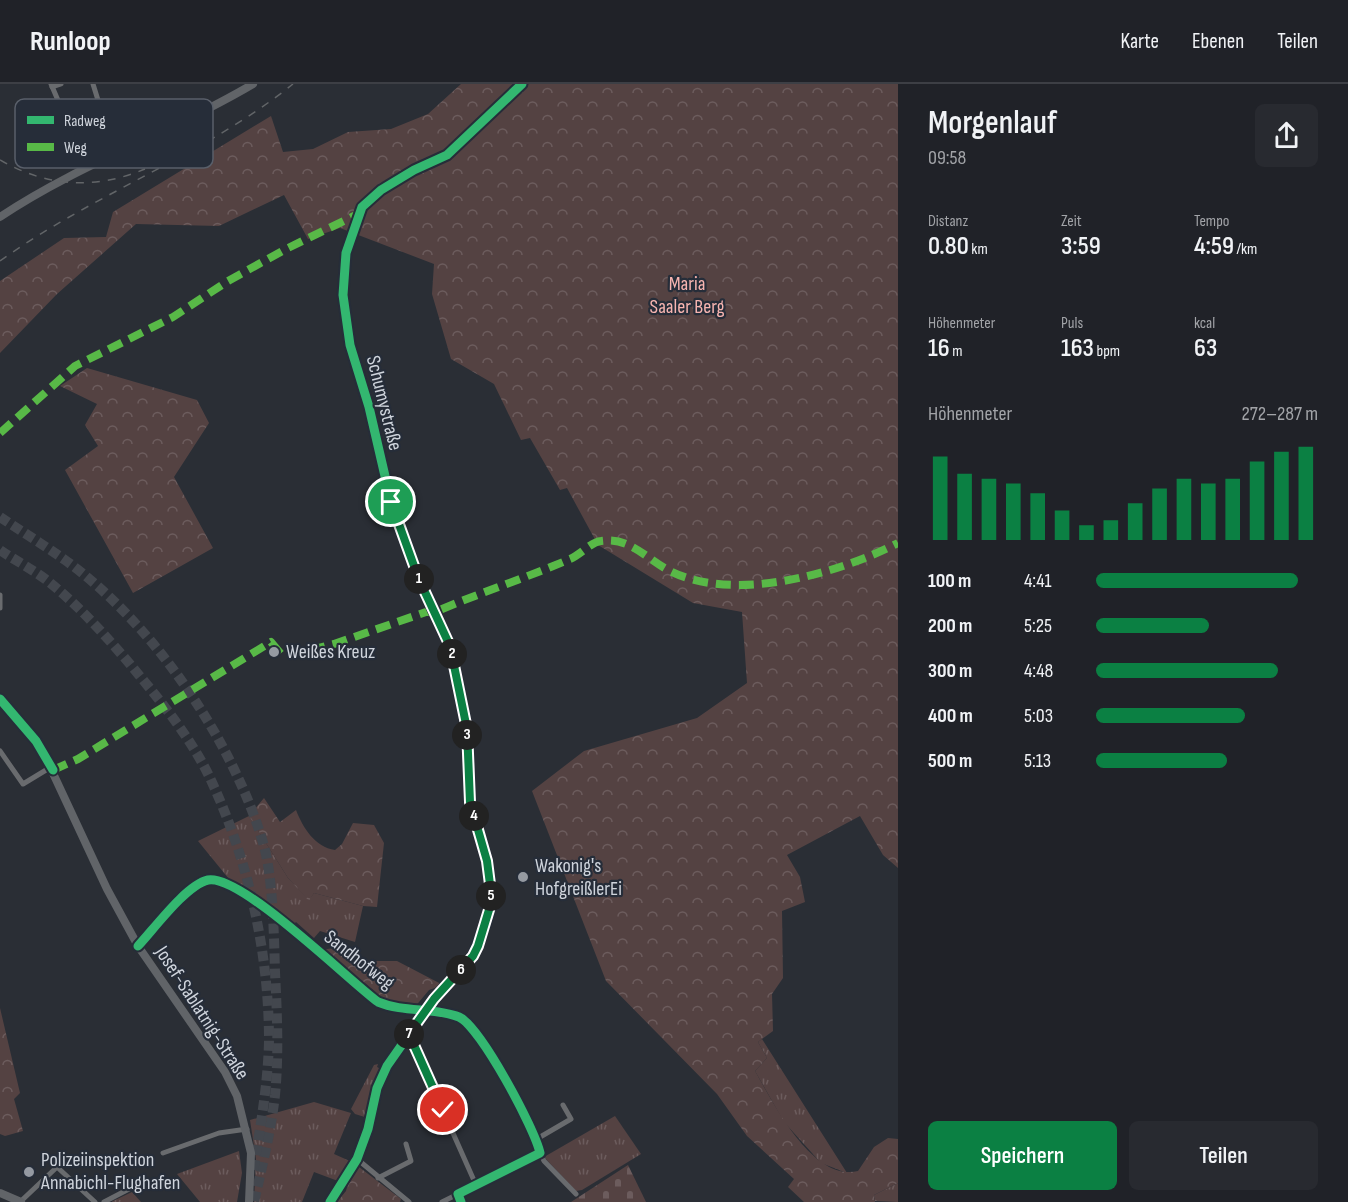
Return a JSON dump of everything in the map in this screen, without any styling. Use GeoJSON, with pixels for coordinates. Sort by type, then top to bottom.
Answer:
{"type":"FeatureCollection","features":[{"type":"Feature","properties":{"kind":"main road"},"geometry":{"type":"LineString","coordinates":[[213,106],[253,84]]}},
{"type":"Feature","properties":{"kind":"main road"},"geometry":{"type":"LineString","coordinates":[[0,217],[87,168]]}},
{"type":"Feature","properties":{"kind":"main road","name":"Josef-Sablatnig-Straße"},"geometry":{"type":"LineString","coordinates":[[0,699],[21,721],[51,767],[107,889],[138,946],[225,1072],[237,1096],[247,1129],[251,1153],[249,1202]]}},
{"type":"Feature","properties":{"kind":"main road"},"geometry":{"type":"LineString","coordinates":[[0,1193],[21,1202]]}},
{"type":"Feature","properties":{"kind":"street"},"geometry":{"type":"LineString","coordinates":[[52,86],[61,84]]}},
{"type":"Feature","properties":{"kind":"street"},"geometry":{"type":"LineString","coordinates":[[93,84],[98,99]]}},
{"type":"Feature","properties":{"kind":"street","name":"Schumystraße"},"geometry":{"type":"LineString","coordinates":[[330,1202],[357,1159],[368,1129],[381,1077],[425,1012],[473,956],[492,900],[487,861],[470,802],[467,729],[450,646],[418,577],[391,502],[369,407],[350,345],[343,295],[346,253],[362,207],[381,190],[447,155],[522,84]]}},
{"type":"Feature","properties":{"kind":"street"},"geometry":{"type":"LineString","coordinates":[[0,595],[0,608]]}},
{"type":"Feature","properties":{"kind":"street"},"geometry":{"type":"LineString","coordinates":[[0,751],[23,784],[51,767]]}},
{"type":"Feature","properties":{"kind":"street","name":"Sandhofweg"},"geometry":{"type":"LineString","coordinates":[[138,946],[195,886],[217,880],[230,884],[292,929],[378,1002],[395,1008],[458,1017],[471,1025],[484,1041],[540,1153],[576,1194]]}},
{"type":"Feature","properties":{"kind":"street"},"geometry":{"type":"LineString","coordinates":[[409,1034],[476,1185]]}},
{"type":"Feature","properties":{"kind":"street"},"geometry":{"type":"LineString","coordinates":[[535,1140],[571,1119],[563,1105]]}},
{"type":"Feature","properties":{"kind":"street"},"geometry":{"type":"LineString","coordinates":[[163,1153],[219,1133],[247,1129]]}},
{"type":"Feature","properties":{"kind":"street"},"geometry":{"type":"LineString","coordinates":[[378,1178],[409,1163],[411,1158],[406,1144]]}},
{"type":"Feature","properties":{"kind":"street"},"geometry":{"type":"LineString","coordinates":[[442,1202],[540,1153]]}},
{"type":"Feature","properties":{"kind":"street"},"geometry":{"type":"LineString","coordinates":[[357,1159],[409,1202]]}},
{"type":"Feature","properties":{"kind":"street"},"geometry":{"type":"LineString","coordinates":[[21,1202],[57,1167],[95,1202]]}},
{"type":"Feature","properties":{"kind":"street"},"geometry":{"type":"LineString","coordinates":[[104,1202],[129,1189]]}},
{"type":"Feature","properties":{"kind":"street"},"geometry":{"type":"LineString","coordinates":[[458,1194],[461,1202]]}},
{"type":"Feature","properties":{"kind":"green space","name":"Maria Saaler Berg"},"geometry":{"type":"Polygon","coordinates":[[[461,84],[898,84],[898,868],[883,855],[860,816],[787,855],[800,877],[805,902],[782,911],[783,978],[772,994],[773,1031],[758,1042],[767,1058],[755,1071],[797,1138],[826,1165],[841,1171],[858,1171],[874,1147],[898,1147],[898,1183],[874,1195],[875,1202],[804,1202],[788,1187],[794,1179],[747,1136],[717,1094],[606,981],[532,791],[584,751],[697,718],[747,683],[742,612],[693,603],[598,545],[567,488],[560,490],[530,438],[521,440],[494,384],[451,359],[432,294],[434,264],[340,228],[308,239],[284,195],[219,226],[136,224],[57,294],[0,353],[0,281],[64,238],[106,237],[113,212],[185,168],[213,168],[213,151],[271,116],[283,152],[313,149],[348,132],[391,129],[428,114],[461,84]]]}},
{"type":"Feature","properties":{"kind":"green space"},"geometry":{"type":"Polygon","coordinates":[[[87,368],[197,400],[209,423],[174,477],[213,548],[133,593],[65,470],[98,446],[85,425],[97,404],[60,386],[87,368]]]}},
{"type":"Feature","properties":{"kind":"green space"},"geometry":{"type":"Polygon","coordinates":[[[264,798],[280,822],[296,810],[311,836],[321,845],[335,850],[342,844],[353,823],[374,825],[384,843],[377,907],[363,906],[314,893],[309,901],[288,878],[249,816],[264,798]]]}},
{"type":"Feature","properties":{"kind":"green space"},"geometry":{"type":"Polygon","coordinates":[[[249,816],[288,878],[309,900],[314,893],[363,906],[355,942],[320,931],[314,938],[296,922],[293,925],[229,879],[198,841],[249,816]]]}},
{"type":"Feature","properties":{"kind":"green space"},"geometry":{"type":"Polygon","coordinates":[[[339,947],[360,961],[397,961],[443,985],[429,990],[414,1008],[391,1004],[376,995],[373,990],[322,950],[339,947]]]}},
{"type":"Feature","properties":{"kind":"green space"},"geometry":{"type":"Polygon","coordinates":[[[0,1008],[20,1093],[14,1099],[23,1131],[5,1136],[0,1134],[0,1008]]]}},
{"type":"Feature","properties":{"kind":"green space"},"geometry":{"type":"Polygon","coordinates":[[[762,1039],[847,1173],[821,1163],[784,1122],[755,1071],[767,1058],[758,1042],[762,1039]]]}},
{"type":"Feature","properties":{"kind":"green space"},"geometry":{"type":"Polygon","coordinates":[[[378,1064],[377,1067],[383,1070],[371,1099],[368,1118],[355,1114],[351,1109],[374,1065],[378,1064]]]}},
{"type":"Feature","properties":{"kind":"green space"},"geometry":{"type":"Polygon","coordinates":[[[314,1102],[351,1113],[334,1154],[352,1162],[338,1181],[314,1172],[302,1202],[254,1202],[256,1159],[250,1120],[314,1102]]]}},
{"type":"Feature","properties":{"kind":"green space"},"geometry":{"type":"Polygon","coordinates":[[[615,1116],[641,1154],[582,1190],[576,1191],[544,1157],[615,1116]]]}},
{"type":"Feature","properties":{"kind":"green space"},"geometry":{"type":"Polygon","coordinates":[[[888,1138],[898,1139],[898,1147],[874,1147],[888,1138]]]}},
{"type":"Feature","properties":{"kind":"green space"},"geometry":{"type":"Polygon","coordinates":[[[239,1151],[242,1173],[237,1202],[200,1202],[177,1174],[239,1151]]]}},
{"type":"Feature","properties":{"kind":"green space"},"geometry":{"type":"Polygon","coordinates":[[[628,1165],[646,1202],[571,1202],[628,1165]]]}},
{"type":"Feature","properties":{"kind":"green space"},"geometry":{"type":"Polygon","coordinates":[[[359,1167],[401,1199],[400,1202],[337,1202],[346,1191],[350,1174],[359,1167]]]}},
{"type":"Feature","properties":{"kind":"green space"},"geometry":{"type":"Polygon","coordinates":[[[898,1183],[898,1202],[875,1201],[874,1195],[898,1183]]]}},
{"type":"Feature","properties":{"kind":"green space"},"geometry":{"type":"Polygon","coordinates":[[[132,1192],[141,1202],[112,1202],[113,1201],[132,1192]]]}},
{"type":"Feature","properties":{"kind":"tunnel"},"geometry":{"type":"LineString","coordinates":[[0,517],[65,560],[98,586],[159,651],[211,726],[233,766],[250,806],[264,846],[271,891],[277,1034],[273,1108],[254,1202]]}},
{"type":"Feature","properties":{"kind":"tunnel"},"geometry":{"type":"LineString","coordinates":[[0,550],[37,573],[60,591],[129,663],[193,747],[210,778],[223,809],[254,906],[268,1007],[267,1074],[253,1172]]}},
{"type":"Feature","properties":{"kind":"railway"},"geometry":{"type":"LineString","coordinates":[[213,138],[258,110],[293,84]]}},
{"type":"Feature","properties":{"kind":"railway"},"geometry":{"type":"LineString","coordinates":[[0,160],[15,168]]}},
{"type":"Feature","properties":{"kind":"railway"},"geometry":{"type":"LineString","coordinates":[[16,168],[35,176],[71,182],[108,180],[145,169]]}},
{"type":"Feature","properties":{"kind":"railway"},"geometry":{"type":"LineString","coordinates":[[0,261],[72,215],[159,168]]}},
{"type":"Feature","properties":{"kind":"marked path"},"geometry":{"type":"LineString","coordinates":[[0,433],[75,366],[173,317],[228,281],[286,249],[360,213]]}},
{"type":"Feature","properties":{"kind":"marked path"},"geometry":{"type":"LineString","coordinates":[[53,770],[78,759],[271,642],[281,654],[287,656],[334,644],[426,612],[435,612],[537,573],[574,557],[597,542],[621,542],[670,571],[696,580],[724,584],[786,581],[816,574],[846,565],[898,543]]}},
{"type":"Feature","properties":{"kind":"cycle path"},"geometry":{"type":"LineString","coordinates":[[330,1202],[357,1159],[368,1129],[377,1088],[387,1066],[434,999],[473,956],[492,900],[487,861],[470,802],[467,729],[450,646],[418,577],[391,502],[369,407],[350,345],[343,295],[346,253],[362,207],[381,190],[414,170],[447,155],[522,84]]}},
{"type":"Feature","properties":{"kind":"cycle path"},"geometry":{"type":"LineString","coordinates":[[0,699],[36,741],[53,770]]}},
{"type":"Feature","properties":{"kind":"cycle path"},"geometry":{"type":"LineString","coordinates":[[138,946],[190,890],[208,880],[224,883],[244,893],[294,930],[378,1002],[398,1008],[449,1014],[459,1017],[468,1024],[506,1079],[540,1153],[458,1194],[461,1202]]}},
{"type":"Feature","properties":{"kind":"place","name":"Weißes Kreuz"},"geometry":{"type":"Point","coordinates":[274,652]}},
{"type":"Feature","properties":{"kind":"place","name":"Wakonig's HofgreißlerEi"},"geometry":{"type":"Point","coordinates":[523,877]}},
{"type":"Feature","properties":{"kind":"place","name":"Polizeiinspektion Annabichl-Flughafen"},"geometry":{"type":"Point","coordinates":[29,1172]}},
{"type":"Feature","properties":{"kind":"route"},"geometry":{"type":"LineString","coordinates":[[391,502],[418,577],[450,646],[467,729],[470,802],[487,861],[492,900],[473,956],[441,990],[409,1034],[443,1110]]}}]}
